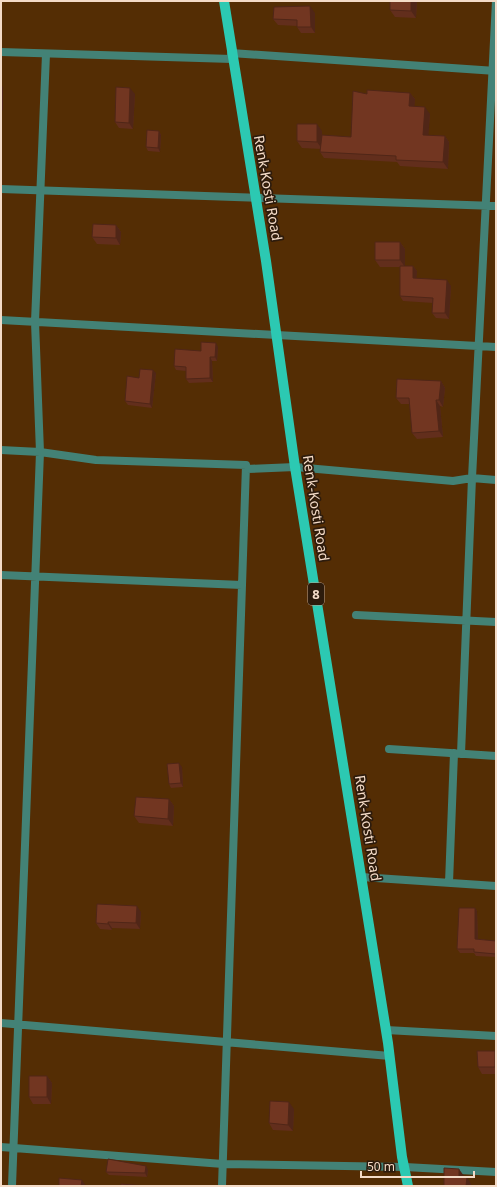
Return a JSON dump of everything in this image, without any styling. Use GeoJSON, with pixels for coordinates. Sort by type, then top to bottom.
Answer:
{"type":"FeatureCollection","features":[{"type":"Feature","properties":{"kind":"main road","name":"Renk-Kosti Road"},"geometry":{"type":"LineString","coordinates":[[224,1],[266,261],[295,467],[386,1030],[402,1157],[408,1186]]}},
{"type":"Feature","properties":{"kind":"street"},"geometry":{"type":"LineString","coordinates":[[449,883],[467,620],[472,478],[494,71],[496,1]]}},
{"type":"Feature","properties":{"kind":"street"},"geometry":{"type":"LineString","coordinates":[[1,52],[46,54],[232,56],[494,71]]}},
{"type":"Feature","properties":{"kind":"street"},"geometry":{"type":"LineString","coordinates":[[12,1186],[40,452],[35,322],[46,54]]}},
{"type":"Feature","properties":{"kind":"street"},"geometry":{"type":"LineString","coordinates":[[1,189],[496,206]]}},
{"type":"Feature","properties":{"kind":"street"},"geometry":{"type":"LineString","coordinates":[[1,320],[496,347]]}},
{"type":"Feature","properties":{"kind":"street"},"geometry":{"type":"LineString","coordinates":[[1,450],[40,452],[96,460],[246,465]]}},
{"type":"Feature","properties":{"kind":"street"},"geometry":{"type":"LineString","coordinates":[[246,465],[247,470],[295,467],[453,481],[472,478],[496,480]]}},
{"type":"Feature","properties":{"kind":"street"},"geometry":{"type":"LineString","coordinates":[[222,1186],[228,1042],[246,465]]}},
{"type":"Feature","properties":{"kind":"street"},"geometry":{"type":"LineString","coordinates":[[1,575],[242,585]]}},
{"type":"Feature","properties":{"kind":"street"},"geometry":{"type":"LineString","coordinates":[[356,615],[496,622]]}},
{"type":"Feature","properties":{"kind":"street"},"geometry":{"type":"LineString","coordinates":[[388,749],[496,756]]}},
{"type":"Feature","properties":{"kind":"street"},"geometry":{"type":"LineString","coordinates":[[361,877],[496,886]]}},
{"type":"Feature","properties":{"kind":"street"},"geometry":{"type":"LineString","coordinates":[[1,1023],[390,1056]]}},
{"type":"Feature","properties":{"kind":"street"},"geometry":{"type":"LineString","coordinates":[[386,1030],[496,1036]]}},
{"type":"Feature","properties":{"kind":"street"},"geometry":{"type":"LineString","coordinates":[[1,1147],[223,1164],[405,1166],[496,1172]]}},
{"type":"Feature","properties":{"kind":"building"},"geometry":{"type":"Polygon","coordinates":[[[390,1],[411,1],[411,11],[390,10],[390,1]]]}},
{"type":"Feature","properties":{"kind":"building"},"geometry":{"type":"Polygon","coordinates":[[[310,6],[311,27],[297,27],[297,20],[273,19],[274,7],[310,6]]]}},
{"type":"Feature","properties":{"kind":"building"},"geometry":{"type":"Polygon","coordinates":[[[116,87],[130,88],[129,123],[115,122],[116,87]]]}},
{"type":"Feature","properties":{"kind":"building"},"geometry":{"type":"Polygon","coordinates":[[[367,90],[410,93],[409,106],[425,107],[423,135],[445,136],[443,162],[396,160],[396,156],[320,152],[322,135],[351,137],[353,91],[367,94],[367,90]]]}},
{"type":"Feature","properties":{"kind":"building"},"geometry":{"type":"Polygon","coordinates":[[[297,124],[317,124],[317,142],[297,141],[297,124]]]}},
{"type":"Feature","properties":{"kind":"building"},"geometry":{"type":"Polygon","coordinates":[[[147,130],[159,131],[158,148],[146,147],[147,130]]]}},
{"type":"Feature","properties":{"kind":"building"},"geometry":{"type":"Polygon","coordinates":[[[93,224],[116,225],[116,238],[92,237],[93,224]]]}},
{"type":"Feature","properties":{"kind":"building"},"geometry":{"type":"Polygon","coordinates":[[[375,242],[400,242],[400,260],[375,260],[375,242]]]}},
{"type":"Feature","properties":{"kind":"building"},"geometry":{"type":"Polygon","coordinates":[[[400,266],[413,266],[413,278],[447,280],[445,313],[432,313],[433,298],[400,296],[400,266]]]}},
{"type":"Feature","properties":{"kind":"building"},"geometry":{"type":"Polygon","coordinates":[[[201,342],[216,343],[215,357],[210,357],[210,378],[186,379],[186,367],[174,366],[175,349],[201,351],[201,342]]]}},
{"type":"Feature","properties":{"kind":"building"},"geometry":{"type":"Polygon","coordinates":[[[140,369],[153,370],[150,404],[125,401],[127,376],[139,378],[140,369]]]}},
{"type":"Feature","properties":{"kind":"building"},"geometry":{"type":"Polygon","coordinates":[[[397,379],[441,381],[439,400],[436,400],[439,431],[412,433],[409,398],[396,398],[397,379]]]}},
{"type":"Feature","properties":{"kind":"building"},"geometry":{"type":"Polygon","coordinates":[[[179,763],[181,783],[169,784],[167,764],[179,763]]]}},
{"type":"Feature","properties":{"kind":"building"},"geometry":{"type":"Polygon","coordinates":[[[136,797],[169,799],[168,819],[134,816],[136,797]]]}},
{"type":"Feature","properties":{"kind":"building"},"geometry":{"type":"Polygon","coordinates":[[[496,823],[496,858],[495,858],[496,823]]]}},
{"type":"Feature","properties":{"kind":"building"},"geometry":{"type":"Polygon","coordinates":[[[97,904],[137,906],[136,923],[96,923],[97,904]]]}},
{"type":"Feature","properties":{"kind":"building"},"geometry":{"type":"Polygon","coordinates":[[[459,908],[475,908],[475,939],[496,941],[496,954],[474,952],[474,949],[457,949],[459,908]]]}},
{"type":"Feature","properties":{"kind":"building"},"geometry":{"type":"Polygon","coordinates":[[[477,1051],[495,1051],[495,1067],[478,1067],[477,1051]]]}},
{"type":"Feature","properties":{"kind":"building"},"geometry":{"type":"Polygon","coordinates":[[[29,1076],[47,1076],[47,1097],[29,1097],[29,1076]]]}},
{"type":"Feature","properties":{"kind":"building"},"geometry":{"type":"Polygon","coordinates":[[[270,1101],[289,1102],[288,1125],[269,1123],[270,1101]]]}},
{"type":"Feature","properties":{"kind":"building"},"geometry":{"type":"Polygon","coordinates":[[[108,1159],[146,1166],[145,1173],[106,1172],[108,1159]]]}},
{"type":"Feature","properties":{"kind":"building"},"geometry":{"type":"Polygon","coordinates":[[[444,1168],[459,1169],[459,1177],[467,1177],[466,1186],[444,1186],[444,1168]]]}},
{"type":"Feature","properties":{"kind":"building"},"geometry":{"type":"Polygon","coordinates":[[[59,1178],[82,1180],[81,1186],[59,1186],[59,1178]]]}},
{"type":"Feature","properties":{"kind":"building"},"geometry":{"type":"Polygon","coordinates":[[[121,1184],[145,1186],[121,1186],[121,1184]]]}}]}
